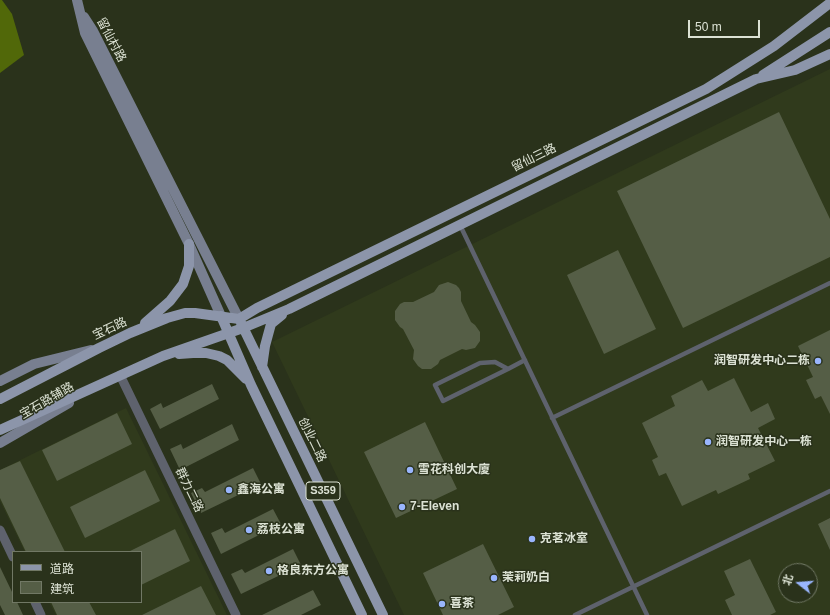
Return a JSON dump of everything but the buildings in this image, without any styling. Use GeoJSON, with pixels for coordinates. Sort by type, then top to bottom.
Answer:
{"type":"FeatureCollection","features":[{"type":"Feature","properties":{"kind":"main road","name":"留仙三路"},"geometry":{"type":"LineString","coordinates":[[241,323],[278,298],[706,89],[774,46],[830,3]]}},
{"type":"Feature","properties":{"kind":"main road"},"geometry":{"type":"LineString","coordinates":[[163,356],[229,332],[241,323],[289,309],[756,79],[830,32]]}},
{"type":"Feature","properties":{"kind":"main road"},"geometry":{"type":"LineString","coordinates":[[756,79],[795,70],[830,54]]}},
{"type":"Feature","properties":{"kind":"main road"},"geometry":{"type":"LineString","coordinates":[[130,333],[156,315],[170,302],[182,284],[189,266],[189,244]]}},
{"type":"Feature","properties":{"kind":"main road"},"geometry":{"type":"LineString","coordinates":[[262,367],[265,346],[271,324],[289,309]]}},
{"type":"Feature","properties":{"kind":"main road","name":"宝石路"},"geometry":{"type":"LineString","coordinates":[[0,399],[98,348],[166,318],[185,313],[204,314],[221,316],[241,323]]}},
{"type":"Feature","properties":{"kind":"main road","name":"S359"},"geometry":{"type":"LineString","coordinates":[[221,316],[251,385],[362,615]]}},
{"type":"Feature","properties":{"kind":"main road","name":"创业二路"},"geometry":{"type":"LineString","coordinates":[[241,323],[383,615]]}},
{"type":"Feature","properties":{"kind":"main road","name":"S359"},"geometry":{"type":"LineString","coordinates":[[0,430],[163,356],[206,353],[219,356],[227,360],[235,367],[251,385]]}},
{"type":"Feature","properties":{"kind":"street"},"geometry":{"type":"LineString","coordinates":[[77,0],[80,10]]}},
{"type":"Feature","properties":{"kind":"street","name":"留仙村路"},"geometry":{"type":"LineString","coordinates":[[80,10],[85,33],[189,244],[221,316]]}},
{"type":"Feature","properties":{"kind":"street","name":"留仙村路"},"geometry":{"type":"LineString","coordinates":[[80,10],[96,38],[241,323]]}},
{"type":"Feature","properties":{"kind":"street"},"geometry":{"type":"LineString","coordinates":[[0,381],[34,364],[98,348]]}},
{"type":"Feature","properties":{"kind":"street","name":"群力二路"},"geometry":{"type":"LineString","coordinates":[[120,375],[236,615]]}},
{"type":"Feature","properties":{"kind":"street","name":"宝石路辅路"},"geometry":{"type":"LineString","coordinates":[[0,443],[107,381]]}},
{"type":"Feature","properties":{"kind":"street"},"geometry":{"type":"LineString","coordinates":[[0,530],[12,555]]}},
{"type":"Feature","properties":{"kind":"street"},"geometry":{"type":"LineString","coordinates":[[35,603],[41,615]]}},
{"type":"Feature","properties":{"kind":"lane"},"geometry":{"type":"LineString","coordinates":[[460,225],[647,615]]}},
{"type":"Feature","properties":{"kind":"lane"},"geometry":{"type":"LineString","coordinates":[[552,418],[830,282]]}},
{"type":"Feature","properties":{"kind":"lane"},"geometry":{"type":"LineString","coordinates":[[508,369],[495,362],[480,364],[435,385],[443,400],[508,369],[525,360]]}},
{"type":"Feature","properties":{"kind":"lane"},"geometry":{"type":"LineString","coordinates":[[575,615],[830,491]]}},
{"type":"Feature","properties":{"kind":"shaded area"},"geometry":{"type":"Polygon","coordinates":[[[0,0],[2,0],[12,14],[24,55],[0,73],[0,0]]]}},
{"type":"Feature","properties":{"kind":"shaded area"},"geometry":{"type":"Polygon","coordinates":[[[830,69],[830,615],[404,615],[272,342],[830,69]]]}},
{"type":"Feature","properties":{"kind":"shaded area"},"geometry":{"type":"Polygon","coordinates":[[[126,408],[227,615],[56,615],[50,603],[142,603],[142,551],[25,551],[0,501],[0,470],[126,408]]]}},
{"type":"Feature","properties":{"kind":"place","name":"润智研发中心二栋"},"geometry":{"type":"Point","coordinates":[818,361]}},
{"type":"Feature","properties":{"kind":"place","name":"润智研发中心一栋"},"geometry":{"type":"Point","coordinates":[708,442]}},
{"type":"Feature","properties":{"kind":"place","name":"雪花科创大廈"},"geometry":{"type":"Point","coordinates":[410,470]}},
{"type":"Feature","properties":{"kind":"place","name":"鑫海公寓"},"geometry":{"type":"Point","coordinates":[229,490]}},
{"type":"Feature","properties":{"kind":"place","name":"7-Eleven"},"geometry":{"type":"Point","coordinates":[402,507]}},
{"type":"Feature","properties":{"kind":"place","name":"荔枝公寓"},"geometry":{"type":"Point","coordinates":[249,530]}},
{"type":"Feature","properties":{"kind":"place","name":"克茗冰室"},"geometry":{"type":"Point","coordinates":[532,539]}},
{"type":"Feature","properties":{"kind":"place","name":"格良东方公寓"},"geometry":{"type":"Point","coordinates":[269,571]}},
{"type":"Feature","properties":{"kind":"place","name":"茉莉奶白"},"geometry":{"type":"Point","coordinates":[494,578]}},
{"type":"Feature","properties":{"kind":"place","name":"喜茶"},"geometry":{"type":"Point","coordinates":[442,604]}}]}
